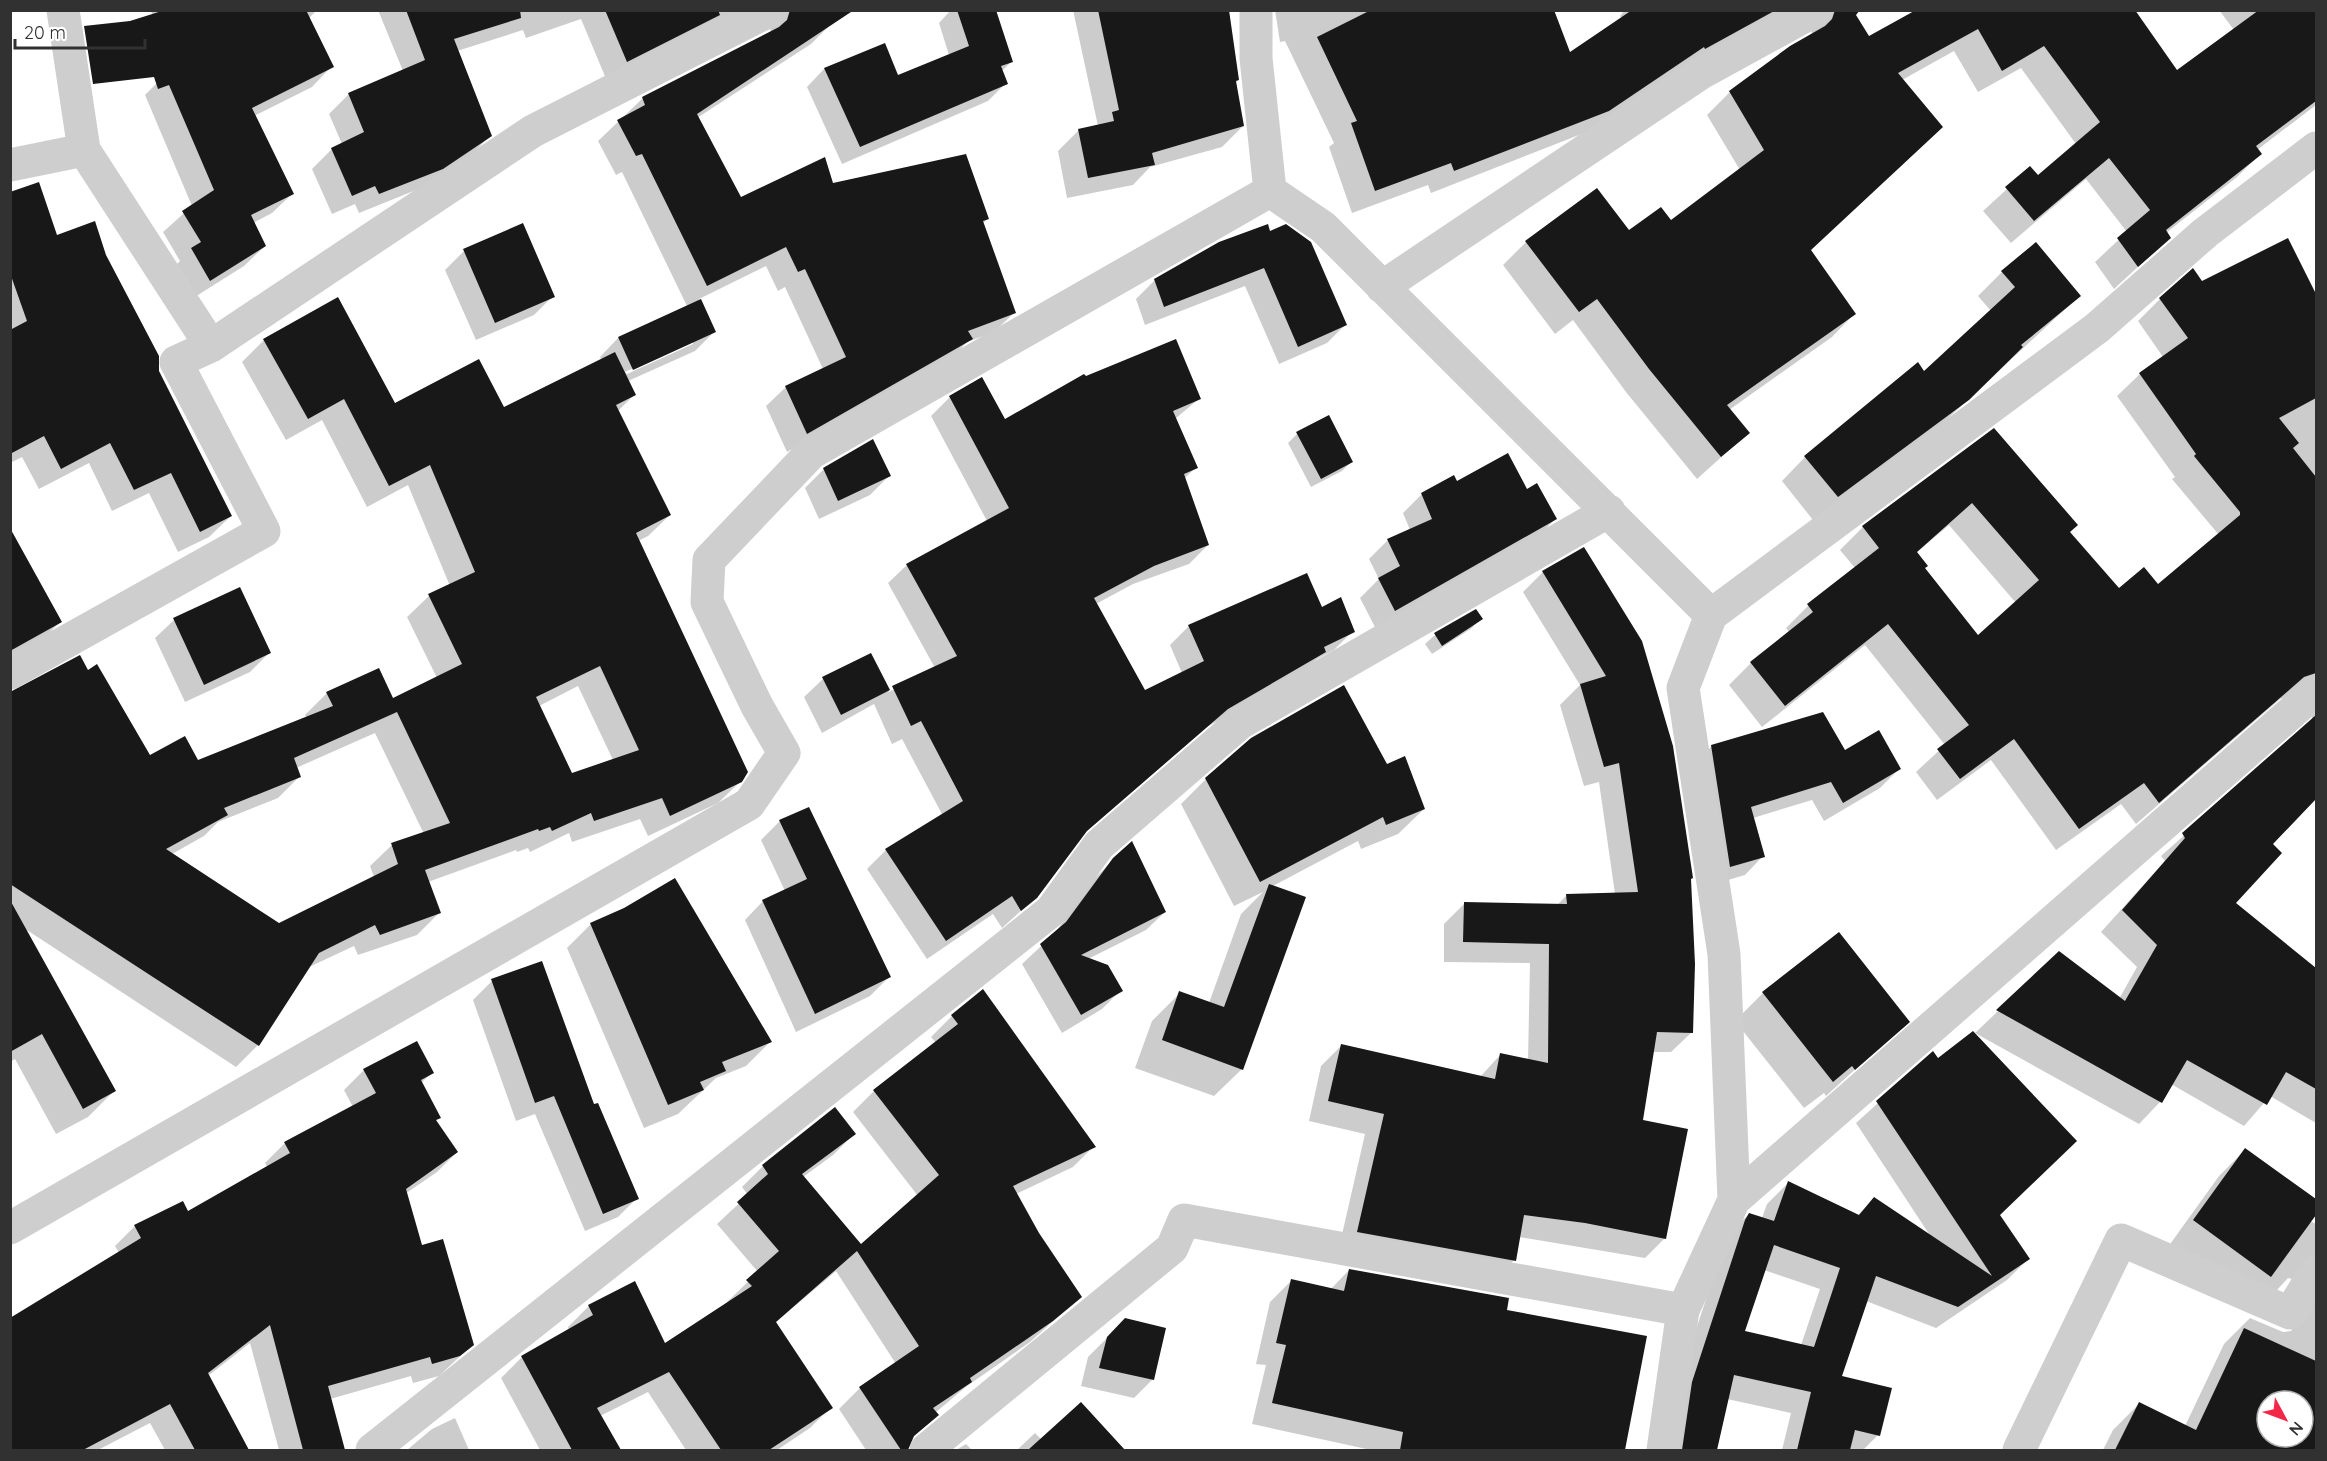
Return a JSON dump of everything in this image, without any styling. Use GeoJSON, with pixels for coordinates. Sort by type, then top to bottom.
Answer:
{"type":"FeatureCollection","features":[{"type":"Feature","properties":{"kind":"street"},"geometry":{"type":"LineString","coordinates":[[63,10],[84,150],[211,346]]}},
{"type":"Feature","properties":{"kind":"street"},"geometry":{"type":"LineString","coordinates":[[10,673],[264,531],[176,362],[211,346],[533,131],[771,10]]}},
{"type":"Feature","properties":{"kind":"street"},"geometry":{"type":"LineString","coordinates":[[1256,10],[1256,58],[1270,191],[1323,227],[1711,615]]}},
{"type":"Feature","properties":{"kind":"street"},"geometry":{"type":"LineString","coordinates":[[1382,287],[1701,72],[1816,10]]}},
{"type":"Feature","properties":{"kind":"street"},"geometry":{"type":"LineString","coordinates":[[1734,1200],[1724,954],[1683,688],[1711,615],[2097,328],[2205,233],[2316,148]]}},
{"type":"Feature","properties":{"kind":"street"},"geometry":{"type":"LineString","coordinates":[[10,165],[84,150]]}},
{"type":"Feature","properties":{"kind":"street"},"geometry":{"type":"LineString","coordinates":[[10,1228],[749,804],[784,753],[757,706],[707,602],[709,561],[811,453],[1270,191]]}},
{"type":"Feature","properties":{"kind":"street"},"geometry":{"type":"LineString","coordinates":[[372,1450],[1051,911],[1099,845],[1240,723],[1609,511]]}},
{"type":"Feature","properties":{"kind":"street"},"geometry":{"type":"LineString","coordinates":[[1663,1450],[1683,1311],[1734,1200],[2316,691]]}},
{"type":"Feature","properties":{"kind":"street"},"geometry":{"type":"LineString","coordinates":[[926,1450],[1172,1248],[1184,1220],[1683,1311]]}},
{"type":"Feature","properties":{"kind":"street"},"geometry":{"type":"LineString","coordinates":[[2019,1450],[2121,1240],[2290,1313],[2316,1271]]}},
{"type":"Feature","properties":{"kind":"building"},"geometry":{"type":"Polygon","coordinates":[[[165,10],[306,10],[334,67],[252,108],[294,194],[251,215],[266,246],[210,281],[191,248],[201,242],[182,211],[214,190],[169,85],[158,89],[154,77],[93,84],[84,26],[130,21],[165,10]]]}},
{"type":"Feature","properties":{"kind":"building"},"geometry":{"type":"Polygon","coordinates":[[[406,10],[520,10],[521,18],[454,39],[492,136],[443,169],[379,194],[375,186],[352,196],[331,148],[364,132],[348,93],[425,60],[406,10]]]}},
{"type":"Feature","properties":{"kind":"building"},"geometry":{"type":"Polygon","coordinates":[[[605,10],[718,10],[720,15],[627,62],[605,10]]]}},
{"type":"Feature","properties":{"kind":"building"},"geometry":{"type":"Polygon","coordinates":[[[790,10],[854,10],[697,114],[741,197],[825,157],[833,183],[966,154],[989,219],[983,221],[1016,313],[968,331],[973,339],[807,434],[785,386],[846,357],[805,269],[798,272],[786,247],[707,286],[642,154],[636,156],[617,120],[645,105],[642,97],[779,27],[787,20],[790,10]]]}},
{"type":"Feature","properties":{"kind":"building"},"geometry":{"type":"Polygon","coordinates":[[[957,10],[996,10],[1013,62],[1001,66],[1008,84],[860,147],[824,68],[885,43],[898,75],[969,46],[957,10]]]}},
{"type":"Feature","properties":{"kind":"building"},"geometry":{"type":"Polygon","coordinates":[[[1098,10],[1229,10],[1239,80],[1236,81],[1244,126],[1152,153],[1155,165],[1088,178],[1078,129],[1114,121],[1112,112],[1119,110],[1098,10]]]}},
{"type":"Feature","properties":{"kind":"building"},"geometry":{"type":"Polygon","coordinates":[[[1371,10],[1554,10],[1570,52],[1632,10],[1776,10],[1705,49],[1704,47],[1609,111],[1454,171],[1451,163],[1375,191],[1351,123],[1357,121],[1317,37],[1371,10]]]}},
{"type":"Feature","properties":{"kind":"building"},"geometry":{"type":"Polygon","coordinates":[[[1835,10],[1860,10],[1856,15],[1869,36],[1916,10],[2135,10],[2177,70],[2259,10],[2316,10],[2316,101],[2256,146],[2262,154],[2166,230],[2171,238],[2138,267],[2117,238],[2150,210],[2109,158],[2034,221],[2005,187],[2030,166],[2038,175],[2100,122],[2044,46],[2002,71],[1978,29],[1898,73],[1943,127],[1811,250],[1856,314],[1727,405],[1750,433],[1721,457],[1649,369],[1597,299],[1579,312],[1525,241],[1597,188],[1629,230],[1661,207],[1671,220],[1764,150],[1729,91],[1790,46],[1825,26],[1832,19],[1835,10]]]}},
{"type":"Feature","properties":{"kind":"building"},"geometry":{"type":"Polygon","coordinates":[[[39,182],[57,235],[95,221],[106,255],[159,356],[159,371],[232,516],[200,532],[171,473],[134,490],[110,443],[61,469],[44,436],[10,454],[10,330],[27,321],[10,273],[10,192],[39,182]]]}},
{"type":"Feature","properties":{"kind":"building"},"geometry":{"type":"Polygon","coordinates":[[[523,223],[555,297],[495,323],[463,249],[523,223]]]}},
{"type":"Feature","properties":{"kind":"building"},"geometry":{"type":"Polygon","coordinates":[[[1268,224],[1270,231],[1286,224],[1311,242],[1347,325],[1298,347],[1264,268],[1164,307],[1154,279],[1219,242],[1268,224]]]}},
{"type":"Feature","properties":{"kind":"building"},"geometry":{"type":"Polygon","coordinates":[[[2288,238],[2316,294],[2316,398],[2279,418],[2299,443],[2293,448],[2316,477],[2316,673],[2304,677],[2159,803],[2144,783],[2079,829],[2014,739],[1960,779],[1937,749],[1969,725],[1888,624],[1785,706],[1750,662],[1813,612],[1807,604],[1879,548],[1862,526],[1994,428],[2078,525],[2070,532],[2119,588],[2144,567],[2158,584],[2240,515],[2240,512],[2194,456],[2196,454],[2139,373],[2188,338],[2159,298],[2193,268],[2202,281],[2288,238]],[[1972,503],[1917,552],[1928,566],[1925,568],[1978,635],[2039,580],[1972,503]]]}},
{"type":"Feature","properties":{"kind":"building"},"geometry":{"type":"Polygon","coordinates":[[[2036,242],[2081,296],[2021,345],[2023,347],[1969,400],[1838,497],[1804,456],[1918,362],[1924,371],[2015,287],[2001,271],[2036,242]]]}},
{"type":"Feature","properties":{"kind":"building"},"geometry":{"type":"Polygon","coordinates":[[[338,297],[395,403],[479,359],[504,407],[615,352],[636,395],[616,405],[671,515],[636,533],[748,772],[742,782],[670,816],[662,798],[594,821],[591,813],[552,831],[550,827],[539,831],[538,829],[425,870],[441,913],[380,935],[375,925],[319,953],[259,1046],[10,884],[10,692],[80,655],[88,670],[97,664],[150,755],[185,736],[198,760],[333,706],[326,692],[379,668],[393,698],[462,664],[428,594],[475,572],[430,465],[389,486],[344,399],[308,419],[263,339],[338,297]],[[600,666],[536,697],[572,773],[639,750],[600,666]],[[397,712],[294,758],[301,777],[224,808],[228,815],[166,849],[279,923],[398,864],[391,843],[450,823],[397,712]]]}},
{"type":"Feature","properties":{"kind":"building"},"geometry":{"type":"Polygon","coordinates":[[[701,299],[716,332],[633,370],[618,337],[701,299]]]}},
{"type":"Feature","properties":{"kind":"building"},"geometry":{"type":"Polygon","coordinates":[[[1176,339],[1201,399],[1173,411],[1198,468],[1184,474],[1209,545],[1154,566],[1094,598],[1145,690],[1204,661],[1188,625],[1307,573],[1322,607],[1341,597],[1355,632],[1324,647],[1326,652],[1228,709],[1087,831],[1037,898],[1021,911],[1012,896],[946,941],[885,849],[963,801],[921,721],[911,726],[892,686],[957,656],[906,564],[1009,508],[949,396],[982,377],[1005,419],[1084,374],[1086,376],[1176,339]]]}},
{"type":"Feature","properties":{"kind":"building"},"geometry":{"type":"Polygon","coordinates":[[[1329,415],[1353,462],[1321,479],[1296,432],[1329,415]]]}},
{"type":"Feature","properties":{"kind":"building"},"geometry":{"type":"Polygon","coordinates":[[[873,439],[891,476],[838,501],[823,468],[873,439]]]}},
{"type":"Feature","properties":{"kind":"building"},"geometry":{"type":"Polygon","coordinates":[[[1508,453],[1527,489],[1537,483],[1557,519],[1395,611],[1378,578],[1400,566],[1387,539],[1432,519],[1421,493],[1454,475],[1457,481],[1508,453]]]}},
{"type":"Feature","properties":{"kind":"building"},"geometry":{"type":"Polygon","coordinates":[[[10,528],[62,622],[10,651],[10,528]]]}},
{"type":"Feature","properties":{"kind":"building"},"geometry":{"type":"Polygon","coordinates":[[[1584,547],[1642,641],[1673,746],[1693,878],[1691,879],[1695,964],[1693,1033],[1657,1032],[1643,1120],[1688,1129],[1666,1239],[1585,1223],[1524,1215],[1516,1261],[1357,1232],[1384,1114],[1328,1101],[1341,1044],[1495,1079],[1500,1053],[1548,1063],[1549,944],[1463,942],[1464,902],[1567,904],[1566,894],[1638,892],[1619,763],[1604,767],[1580,684],[1606,676],[1542,571],[1584,547]]]}},
{"type":"Feature","properties":{"kind":"building"},"geometry":{"type":"Polygon","coordinates":[[[240,587],[271,653],[204,685],[173,618],[240,587]]]}},
{"type":"Feature","properties":{"kind":"building"},"geometry":{"type":"Polygon","coordinates":[[[1476,609],[1483,619],[1442,646],[1434,633],[1476,609]]]}},
{"type":"Feature","properties":{"kind":"building"},"geometry":{"type":"Polygon","coordinates":[[[871,653],[890,690],[841,715],[822,677],[871,653]]]}},
{"type":"Feature","properties":{"kind":"building"},"geometry":{"type":"Polygon","coordinates":[[[1344,685],[1387,764],[1405,756],[1425,809],[1386,825],[1383,817],[1260,882],[1205,778],[1251,738],[1344,685]]]}},
{"type":"Feature","properties":{"kind":"building"},"geometry":{"type":"Polygon","coordinates":[[[1823,712],[1845,750],[1879,730],[1901,769],[1843,803],[1831,782],[1751,807],[1765,857],[1730,867],[1711,745],[1823,712]]]}},
{"type":"Feature","properties":{"kind":"building"},"geometry":{"type":"Polygon","coordinates":[[[2316,715],[2316,799],[2273,844],[2282,853],[2236,903],[2316,968],[2316,1089],[2286,1072],[2267,1105],[2187,1060],[2162,1103],[1996,1010],[2059,951],[2125,1001],[2157,945],[2122,910],[2185,838],[2182,833],[2316,715]]]}},
{"type":"Feature","properties":{"kind":"building"},"geometry":{"type":"Polygon","coordinates":[[[809,807],[891,977],[815,1014],[762,900],[807,879],[779,820],[809,807]]]}},
{"type":"Feature","properties":{"kind":"building"},"geometry":{"type":"Polygon","coordinates":[[[1132,841],[1166,912],[1081,955],[1108,965],[1123,991],[1081,1015],[1040,944],[1066,922],[1113,858],[1132,841]]]}},
{"type":"Feature","properties":{"kind":"building"},"geometry":{"type":"Polygon","coordinates":[[[675,878],[772,1042],[722,1062],[726,1071],[700,1082],[704,1090],[668,1105],[590,923],[624,908],[675,878]]]}},
{"type":"Feature","properties":{"kind":"building"},"geometry":{"type":"Polygon","coordinates":[[[1269,884],[1306,897],[1243,1070],[1162,1040],[1179,991],[1224,1007],[1269,884]]]}},
{"type":"Feature","properties":{"kind":"building"},"geometry":{"type":"Polygon","coordinates":[[[10,900],[116,1091],[83,1109],[42,1034],[10,1052],[10,900]]]}},
{"type":"Feature","properties":{"kind":"building"},"geometry":{"type":"Polygon","coordinates":[[[1839,932],[1910,1022],[1855,1070],[1852,1066],[1833,1082],[1762,992],[1839,932]]]}},
{"type":"Feature","properties":{"kind":"building"},"geometry":{"type":"Polygon","coordinates":[[[542,961],[594,1104],[598,1103],[639,1199],[603,1214],[554,1096],[535,1103],[491,979],[542,961]]]}},
{"type":"Feature","properties":{"kind":"building"},"geometry":{"type":"Polygon","coordinates":[[[983,989],[1096,1147],[1013,1186],[1039,1233],[1082,1297],[1053,1321],[970,1378],[972,1382],[933,1408],[939,1415],[914,1436],[908,1450],[901,1450],[859,1387],[919,1346],[857,1251],[776,1322],[833,1408],[769,1450],[721,1450],[669,1372],[597,1408],[621,1450],[572,1450],[521,1356],[593,1315],[588,1305],[635,1281],[665,1343],[752,1286],[746,1280],[779,1251],[737,1202],[768,1174],[762,1165],[835,1107],[856,1134],[802,1174],[861,1244],[939,1175],[873,1090],[958,1024],[951,1015],[983,989]]]}},
{"type":"Feature","properties":{"kind":"building"},"geometry":{"type":"Polygon","coordinates":[[[1973,1031],[2077,1141],[2000,1215],[2030,1259],[1958,1307],[1876,1276],[1842,1376],[1892,1388],[1880,1436],[1855,1430],[1850,1450],[1797,1450],[1811,1392],[1734,1375],[1717,1450],[1682,1450],[1692,1382],[1745,1220],[1749,1213],[1774,1221],[1788,1181],[1859,1215],[1874,1197],[1992,1276],[1876,1101],[1933,1051],[1938,1058],[1973,1031]],[[1774,1245],[1745,1331],[1814,1347],[1840,1268],[1774,1245]]]}},
{"type":"Feature","properties":{"kind":"building"},"geometry":{"type":"Polygon","coordinates":[[[417,1041],[434,1073],[421,1080],[441,1118],[436,1120],[458,1152],[406,1189],[422,1245],[443,1239],[474,1345],[460,1356],[432,1364],[430,1357],[328,1386],[345,1450],[303,1450],[270,1325],[208,1373],[249,1450],[195,1450],[170,1404],[83,1450],[10,1450],[10,1318],[141,1238],[134,1225],[183,1201],[188,1211],[290,1153],[284,1142],[376,1093],[363,1069],[417,1041]]]}},
{"type":"Feature","properties":{"kind":"building"},"geometry":{"type":"Polygon","coordinates":[[[2245,1148],[2316,1199],[2316,1215],[2271,1277],[2193,1220],[2245,1148]]]}},
{"type":"Feature","properties":{"kind":"building"},"geometry":{"type":"Polygon","coordinates":[[[1349,1269],[1509,1298],[1507,1310],[1647,1336],[1625,1450],[1400,1450],[1403,1432],[1272,1403],[1286,1345],[1276,1343],[1291,1279],[1344,1291],[1349,1269]]]}},
{"type":"Feature","properties":{"kind":"building"},"geometry":{"type":"Polygon","coordinates":[[[1125,1318],[1166,1328],[1154,1380],[1099,1368],[1107,1337],[1125,1318]]]}},
{"type":"Feature","properties":{"kind":"building"},"geometry":{"type":"Polygon","coordinates":[[[2244,1328],[2316,1361],[2316,1450],[2115,1450],[2139,1402],[2196,1430],[2244,1328]]]}},
{"type":"Feature","properties":{"kind":"building"},"geometry":{"type":"Polygon","coordinates":[[[1081,1402],[1125,1450],[1028,1450],[1081,1402]]]}}]}
